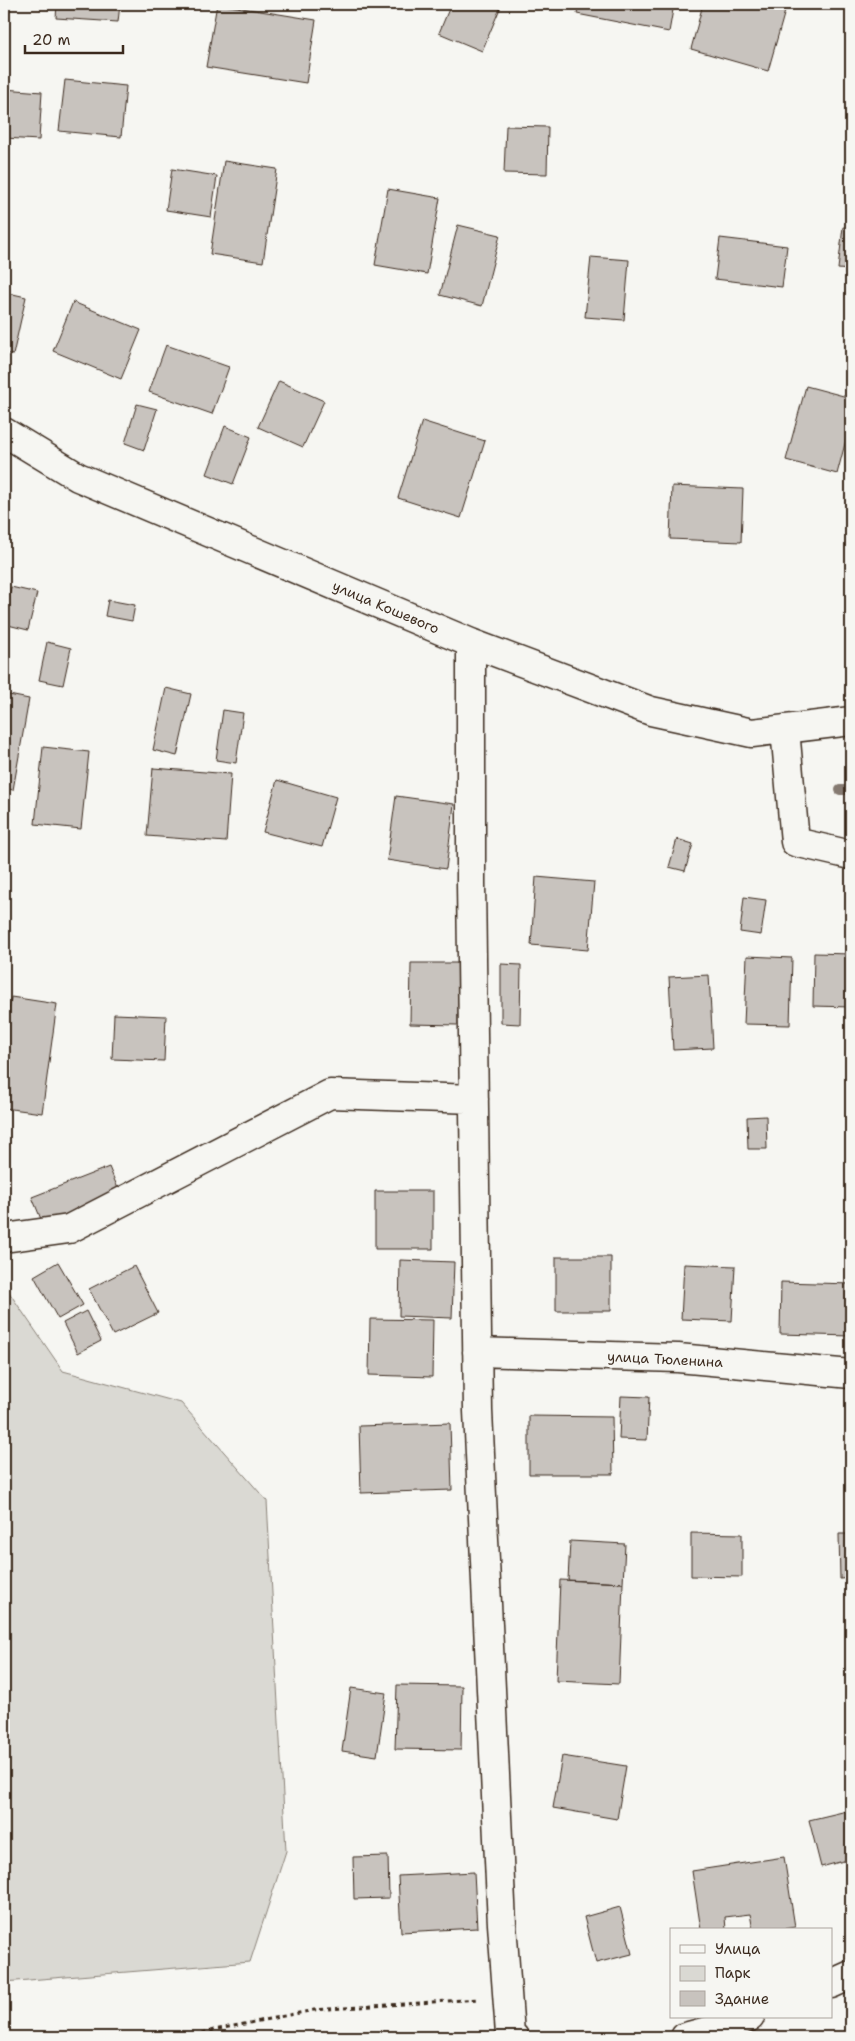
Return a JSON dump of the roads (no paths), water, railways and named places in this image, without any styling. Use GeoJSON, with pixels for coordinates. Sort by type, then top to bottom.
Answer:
{"type":"FeatureCollection","features":[{"type":"Feature","properties":{"kind":"street","name":"улица Кошевого"},"geometry":{"type":"LineString","coordinates":[[4,432],[78,477],[471,643],[652,711],[752,733],[851,721]]}},
{"type":"Feature","properties":{"kind":"street"},"geometry":{"type":"LineString","coordinates":[[471,643],[474,1099],[480,1440],[502,1924],[510,2034],[514,2037]]}},
{"type":"Feature","properties":{"kind":"street"},"geometry":{"type":"LineString","coordinates":[[785,729],[795,842],[851,855]]}},
{"type":"Feature","properties":{"kind":"street"},"geometry":{"type":"LineString","coordinates":[[4,1238],[68,1229],[330,1094],[474,1099]]}},
{"type":"Feature","properties":{"kind":"street","name":"улица Тюленина"},"geometry":{"type":"LineString","coordinates":[[478,1352],[678,1358],[851,1374]]}},
{"type":"Feature","properties":{"kind":"street"},"geometry":{"type":"LineString","coordinates":[[832,1984],[851,1976]]}},
{"type":"Feature","properties":{"kind":"street"},"geometry":{"type":"LineString","coordinates":[[685,2037],[730,2025],[748,2018]]}},
{"type":"Feature","properties":{"kind":"waterway"},"geometry":{"type":"LineString","coordinates":[[840,790],[851,790]]}}]}
